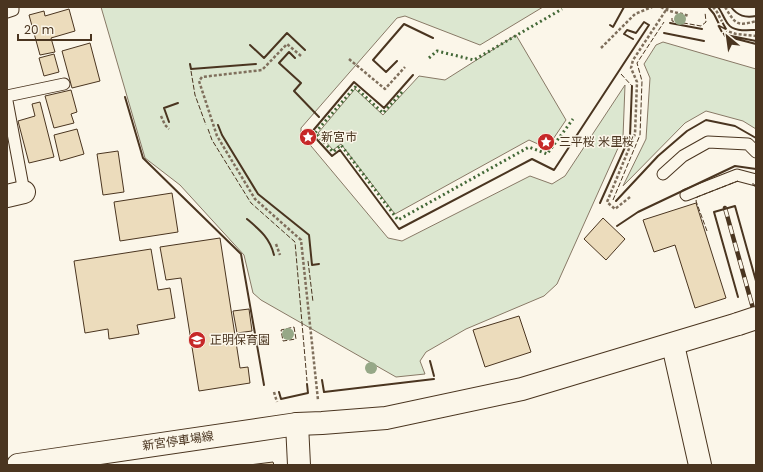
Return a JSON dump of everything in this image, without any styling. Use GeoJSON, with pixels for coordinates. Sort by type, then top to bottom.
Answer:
{"type":"FeatureCollection","features":[{"type":"Feature","properties":{"kind":"street","name":"新宮停車場線"},"geometry":{"type":"LineString","coordinates":[[18,465],[297,424],[386,418],[522,389],[673,345],[747,321]]}},
{"type":"Feature","properties":{"kind":"street"},"geometry":{"type":"LineString","coordinates":[[673,345],[700,465]]}},
{"type":"Feature","properties":{"kind":"street"},"geometry":{"type":"LineString","coordinates":[[297,424],[301,465]]}},
{"type":"Feature","properties":{"kind":"lane"},"geometry":{"type":"LineString","coordinates":[[7,12],[13,10],[13,7]]}},
{"type":"Feature","properties":{"kind":"lane"},"geometry":{"type":"LineString","coordinates":[[7,96],[64,84]]}},
{"type":"Feature","properties":{"kind":"lane"},"geometry":{"type":"LineString","coordinates":[[7,101],[16,194]]}},
{"type":"Feature","properties":{"kind":"lane"},"geometry":{"type":"LineString","coordinates":[[663,174],[683,156],[708,142],[748,144],[756,152]]}},
{"type":"Feature","properties":{"kind":"lane"},"geometry":{"type":"LineString","coordinates":[[686,195],[737,175],[756,180]]}},
{"type":"Feature","properties":{"kind":"path"},"geometry":{"type":"LineString","coordinates":[[601,48],[635,14],[652,7]]}},
{"type":"Feature","properties":{"kind":"path"},"geometry":{"type":"LineString","coordinates":[[661,7],[666,10],[689,16]]}},
{"type":"Feature","properties":{"kind":"path"},"geometry":{"type":"LineString","coordinates":[[630,197],[614,208],[607,202],[636,134],[637,82],[631,68],[633,60],[668,7]]}},
{"type":"Feature","properties":{"kind":"path"},"geometry":{"type":"LineString","coordinates":[[713,7],[727,31],[736,34],[756,36]]}},
{"type":"Feature","properties":{"kind":"path"},"geometry":{"type":"LineString","coordinates":[[725,7],[734,21],[744,24],[756,21]]}},
{"type":"Feature","properties":{"kind":"path"},"geometry":{"type":"LineString","coordinates":[[301,56],[287,44],[262,70],[202,77],[199,81],[217,136],[255,199],[301,240],[316,393]]}},
{"type":"Feature","properties":{"kind":"path"},"geometry":{"type":"LineString","coordinates":[[349,59],[385,89],[405,67]]}},
{"type":"Feature","properties":{"kind":"path"},"geometry":{"type":"LineString","coordinates":[[161,116],[164,125],[169,129]]}},
{"type":"Feature","properties":{"kind":"path"},"geometry":{"type":"LineString","coordinates":[[276,244],[280,255]]}},
{"type":"Feature","properties":{"kind":"path"},"geometry":{"type":"LineString","coordinates":[[274,392],[276,402]]}},
{"type":"Feature","properties":{"kind":"green space"},"geometry":{"type":"Polygon","coordinates":[[[101,7],[543,7],[480,45],[405,16],[397,18],[301,128],[301,134],[388,238],[402,241],[530,176],[552,184],[565,176],[625,85],[623,137],[557,284],[544,296],[466,329],[426,352],[420,361],[425,374],[396,377],[261,300],[253,293],[244,255],[180,185],[145,158],[101,7]]]}},
{"type":"Feature","properties":{"kind":"green space"},"geometry":{"type":"Polygon","coordinates":[[[516,35],[566,120],[547,148],[529,140],[395,214],[341,144],[333,150],[318,133],[355,89],[383,115],[419,76],[445,80],[516,35]]]}},
{"type":"Feature","properties":{"kind":"green space"},"geometry":{"type":"Polygon","coordinates":[[[663,42],[756,69],[756,129],[743,121],[706,111],[685,123],[623,186],[646,139],[650,78],[644,64],[656,45],[663,42]]]}},
{"type":"Feature","properties":{"kind":"building"},"geometry":{"type":"Polygon","coordinates":[[[69,9],[75,31],[51,38],[55,52],[40,55],[29,15],[44,11],[45,16],[69,9]]]}},
{"type":"Feature","properties":{"kind":"building"},"geometry":{"type":"Polygon","coordinates":[[[90,43],[100,81],[72,88],[62,51],[90,43]]]}},
{"type":"Feature","properties":{"kind":"building"},"geometry":{"type":"Polygon","coordinates":[[[54,54],[59,72],[44,76],[39,58],[54,54]]]}},
{"type":"Feature","properties":{"kind":"building"},"geometry":{"type":"Polygon","coordinates":[[[71,90],[77,112],[71,114],[74,123],[54,128],[45,96],[71,90]]]}},
{"type":"Feature","properties":{"kind":"building"},"geometry":{"type":"Polygon","coordinates":[[[40,102],[54,157],[29,163],[18,121],[35,116],[32,104],[40,102]]]}},
{"type":"Feature","properties":{"kind":"building"},"geometry":{"type":"Polygon","coordinates":[[[77,129],[84,154],[60,161],[54,135],[77,129]]]}},
{"type":"Feature","properties":{"kind":"building"},"geometry":{"type":"Polygon","coordinates":[[[118,151],[124,192],[103,195],[97,154],[118,151]]]}},
{"type":"Feature","properties":{"kind":"building"},"geometry":{"type":"Polygon","coordinates":[[[172,193],[178,232],[120,241],[114,202],[172,193]]]}},
{"type":"Feature","properties":{"kind":"building"},"geometry":{"type":"Polygon","coordinates":[[[696,203],[726,298],[695,308],[675,245],[654,252],[643,220],[696,203]]]}},
{"type":"Feature","properties":{"kind":"building"},"geometry":{"type":"Polygon","coordinates":[[[603,218],[625,239],[606,260],[584,239],[603,218]]]}},
{"type":"Feature","properties":{"kind":"building"},"geometry":{"type":"Polygon","coordinates":[[[220,238],[240,368],[248,367],[250,383],[199,391],[181,278],[166,280],[160,247],[220,238]]]}},
{"type":"Feature","properties":{"kind":"building"},"geometry":{"type":"Polygon","coordinates":[[[151,249],[158,290],[170,288],[175,318],[137,325],[139,334],[109,339],[108,329],[85,333],[74,261],[151,249]]]}},
{"type":"Feature","properties":{"kind":"building"},"geometry":{"type":"Polygon","coordinates":[[[249,309],[252,331],[237,333],[233,311],[249,309]]]}},
{"type":"Feature","properties":{"kind":"building"},"geometry":{"type":"Polygon","coordinates":[[[519,316],[531,352],[485,367],[473,330],[519,316]]]}},
{"type":"Feature","properties":{"kind":"building"},"geometry":{"type":"Polygon","coordinates":[[[273,462],[274,465],[249,465],[273,462]]]}},
{"type":"Feature","properties":{"kind":"railway"},"geometry":{"type":"LineString","coordinates":[[725,208],[756,319]]}},
{"type":"Feature","properties":{"kind":"hedge"},"geometry":{"type":"LineString","coordinates":[[429,58],[437,51],[474,60],[562,9]]}},
{"type":"Feature","properties":{"kind":"hedge"},"geometry":{"type":"LineString","coordinates":[[402,92],[383,113],[355,87],[315,133],[333,152],[341,145],[398,220],[529,147],[547,154],[573,119]]}},
{"type":"Feature","properties":{"kind":"fence"},"geometry":{"type":"LineString","coordinates":[[672,18],[672,21],[701,26],[706,22],[705,12]]}},
{"type":"Feature","properties":{"kind":"fence"},"geometry":{"type":"LineString","coordinates":[[613,200],[640,135],[642,81],[637,63],[664,22]]}},
{"type":"Feature","properties":{"kind":"fence"},"geometry":{"type":"LineString","coordinates":[[191,71],[195,95],[206,125]]}},
{"type":"Feature","properties":{"kind":"fence"},"geometry":{"type":"LineString","coordinates":[[621,74],[632,86]]}},
{"type":"Feature","properties":{"kind":"fence"},"geometry":{"type":"LineString","coordinates":[[208,129],[212,140],[251,203],[295,242],[307,381]]}},
{"type":"Feature","properties":{"kind":"fence"},"geometry":{"type":"LineString","coordinates":[[707,231],[696,201],[697,197],[738,181]]}},
{"type":"Feature","properties":{"kind":"fence"},"geometry":{"type":"LineString","coordinates":[[752,184],[754,184],[756,189]]}},
{"type":"Feature","properties":{"kind":"fence"},"geometry":{"type":"LineString","coordinates":[[308,261],[313,302]]}},
{"type":"Feature","properties":{"kind":"fence"},"geometry":{"type":"LineString","coordinates":[[294,327],[296,339],[283,341],[281,330],[294,327]]}},
{"type":"Feature","properties":{"kind":"wall"},"geometry":{"type":"LineString","coordinates":[[610,25],[613,27],[624,7]]}},
{"type":"Feature","properties":{"kind":"wall"},"geometry":{"type":"LineString","coordinates":[[718,7],[731,27],[741,30],[756,30]]}},
{"type":"Feature","properties":{"kind":"wall"},"geometry":{"type":"LineString","coordinates":[[731,7],[742,16],[756,16]]}},
{"type":"Feature","properties":{"kind":"wall"},"geometry":{"type":"LineString","coordinates":[[709,8],[714,14],[725,36],[756,44]]}},
{"type":"Feature","properties":{"kind":"wall"},"geometry":{"type":"LineString","coordinates":[[413,75],[384,108],[354,82],[311,133],[332,156],[340,150],[399,229],[532,159],[554,170],[649,25],[644,22],[636,33],[627,30],[624,34],[633,39]]}},
{"type":"Feature","properties":{"kind":"wall"},"geometry":{"type":"LineString","coordinates":[[670,23],[702,29]]}},
{"type":"Feature","properties":{"kind":"wall"},"geometry":{"type":"LineString","coordinates":[[397,61],[386,72],[373,60],[404,24],[433,38]]}},
{"type":"Feature","properties":{"kind":"wall"},"geometry":{"type":"LineString","coordinates":[[250,45],[264,58],[287,33],[305,50]]}},
{"type":"Feature","properties":{"kind":"wall"},"geometry":{"type":"LineString","coordinates":[[664,33],[704,41]]}},
{"type":"Feature","properties":{"kind":"wall"},"geometry":{"type":"LineString","coordinates":[[725,36],[756,41]]}},
{"type":"Feature","properties":{"kind":"wall"},"geometry":{"type":"LineString","coordinates":[[295,58],[289,52],[279,63],[301,83],[294,91],[319,117]]}},
{"type":"Feature","properties":{"kind":"wall"},"geometry":{"type":"LineString","coordinates":[[190,64],[191,69],[256,64]]}},
{"type":"Feature","properties":{"kind":"wall"},"geometry":{"type":"LineString","coordinates":[[600,203],[630,136],[632,86]]}},
{"type":"Feature","properties":{"kind":"wall"},"geometry":{"type":"LineString","coordinates":[[125,97],[143,158],[241,254],[264,385]]}},
{"type":"Feature","properties":{"kind":"wall"},"geometry":{"type":"LineString","coordinates":[[169,122],[164,108],[178,103]]}},
{"type":"Feature","properties":{"kind":"wall"},"geometry":{"type":"LineString","coordinates":[[616,201],[658,156],[687,131],[706,120],[735,126],[756,138]]}},
{"type":"Feature","properties":{"kind":"wall"},"geometry":{"type":"LineString","coordinates":[[218,125],[222,135],[258,194],[309,235],[312,265],[319,264]]}},
{"type":"Feature","properties":{"kind":"wall"},"geometry":{"type":"LineString","coordinates":[[617,226],[638,212],[735,166],[756,169]]}},
{"type":"Feature","properties":{"kind":"wall"},"geometry":{"type":"LineString","coordinates":[[738,297],[714,212],[735,206],[756,281]]}},
{"type":"Feature","properties":{"kind":"wall"},"geometry":{"type":"LineString","coordinates":[[247,219],[267,239],[274,255]]}},
{"type":"Feature","properties":{"kind":"wall"},"geometry":{"type":"LineString","coordinates":[[430,361],[434,376]]}},
{"type":"Feature","properties":{"kind":"wall"},"geometry":{"type":"LineString","coordinates":[[322,380],[324,392],[434,379]]}},
{"type":"Feature","properties":{"kind":"wall"},"geometry":{"type":"LineString","coordinates":[[279,392],[281,399],[308,393],[307,384]]}},
{"type":"Feature","properties":{"kind":"place","name":"新宮市"},"geometry":{"type":"Point","coordinates":[308,137]}},
{"type":"Feature","properties":{"kind":"place","name":"三平桜 米里桜"},"geometry":{"type":"Point","coordinates":[546,142]}},
{"type":"Feature","properties":{"kind":"place","name":"正明保育園"},"geometry":{"type":"Point","coordinates":[197,340]}}]}
